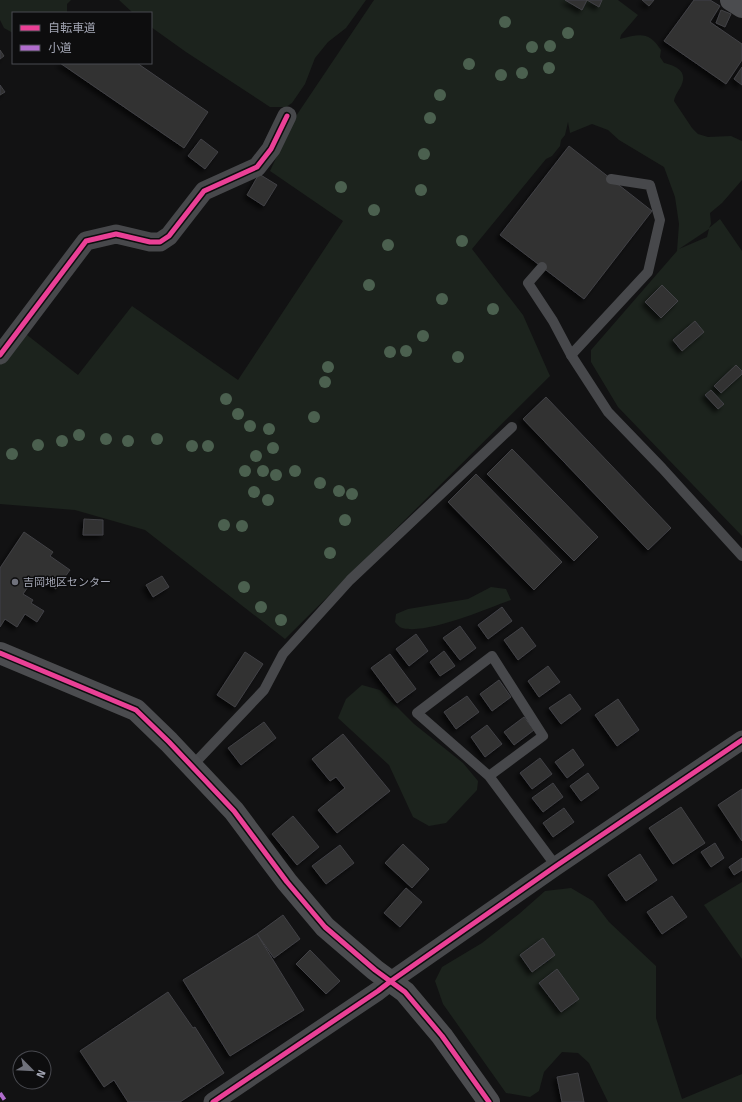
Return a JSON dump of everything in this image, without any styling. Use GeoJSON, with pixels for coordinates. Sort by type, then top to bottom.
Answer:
{"type":"FeatureCollection","features":[{"type":"Feature","properties":{"kind":"street"},"geometry":{"type":"LineString","coordinates":[[731,0],[742,7]]}},
{"type":"Feature","properties":{"kind":"street"},"geometry":{"type":"LineString","coordinates":[[0,355],[86,241],[116,234],[150,242],[160,242],[169,236],[204,191],[257,167],[271,149],[287,116]]}},
{"type":"Feature","properties":{"kind":"street"},"geometry":{"type":"LineString","coordinates":[[0,653],[136,710],[169,742],[234,811],[287,882],[325,927],[375,970],[406,992],[442,1036],[489,1102]]}},
{"type":"Feature","properties":{"kind":"street"},"geometry":{"type":"LineString","coordinates":[[213,1102],[378,991],[556,866],[742,740]]}},
{"type":"Feature","properties":{"kind":"lane"},"geometry":{"type":"LineString","coordinates":[[571,355],[648,272],[660,220],[650,185],[612,179]]}},
{"type":"Feature","properties":{"kind":"lane"},"geometry":{"type":"LineString","coordinates":[[542,267],[528,283],[553,321],[571,355],[608,412],[662,468],[742,556]]}},
{"type":"Feature","properties":{"kind":"lane"},"geometry":{"type":"LineString","coordinates":[[192,766],[264,690],[283,654],[350,580],[512,427]]}},
{"type":"Feature","properties":{"kind":"lane"},"geometry":{"type":"LineString","coordinates":[[489,776],[543,736],[492,656],[417,713],[489,776],[556,866]]}},
{"type":"Feature","properties":{"kind":"shaded area"},"geometry":{"type":"Polygon","coordinates":[[[0,0],[71,0],[67,4],[67,12],[12,12],[12,32],[4,28],[0,20],[0,0]]]}},
{"type":"Feature","properties":{"kind":"shaded area"},"geometry":{"type":"Polygon","coordinates":[[[119,0],[366,0],[346,28],[328,42],[315,58],[305,84],[292,103],[286,107],[270,107],[186,52],[152,28],[152,12],[132,12],[119,0]]]}},
{"type":"Feature","properties":{"kind":"shaded area"},"geometry":{"type":"Polygon","coordinates":[[[374,0],[618,0],[638,15],[621,35],[620,39],[639,35],[648,37],[657,44],[661,50],[660,57],[664,63],[674,66],[680,70],[683,80],[674,101],[692,128],[698,134],[708,137],[731,136],[742,141],[742,180],[722,203],[710,213],[711,224],[709,228],[720,219],[742,251],[742,536],[618,407],[591,362],[591,350],[677,251],[679,224],[675,197],[664,167],[619,140],[608,130],[592,124],[570,133],[568,122],[565,135],[561,140],[560,146],[552,156],[546,159],[472,249],[523,315],[550,376],[285,639],[145,530],[75,510],[0,504],[0,364],[22,331],[78,375],[132,306],[238,380],[343,221],[270,171],[294,119],[374,0]],[[709,229],[679,249],[707,237],[709,229]]]}},
{"type":"Feature","properties":{"kind":"shaded area"},"geometry":{"type":"Polygon","coordinates":[[[491,587],[506,589],[511,600],[472,615],[426,628],[402,628],[395,622],[396,614],[408,609],[468,599],[491,587]]]}},
{"type":"Feature","properties":{"kind":"shaded area"},"geometry":{"type":"Polygon","coordinates":[[[362,685],[380,690],[414,724],[463,763],[478,781],[477,790],[446,823],[429,826],[413,817],[389,765],[338,718],[346,699],[362,685]]]}},
{"type":"Feature","properties":{"kind":"shaded area"},"geometry":{"type":"Polygon","coordinates":[[[742,882],[742,959],[704,905],[742,882]]]}},
{"type":"Feature","properties":{"kind":"shaded area"},"geometry":{"type":"Polygon","coordinates":[[[571,888],[593,901],[609,922],[656,966],[656,1018],[682,1099],[742,1074],[742,1102],[608,1102],[589,1063],[578,1053],[562,1052],[544,1072],[539,1091],[530,1097],[506,1093],[443,1004],[435,981],[442,967],[482,943],[545,891],[571,888]]]}},
{"type":"Feature","properties":{"kind":"building"},"geometry":{"type":"Polygon","coordinates":[[[565,0],[587,0],[582,10],[565,0]]]}},
{"type":"Feature","properties":{"kind":"building"},"geometry":{"type":"Polygon","coordinates":[[[587,0],[602,0],[599,7],[587,0]]]}},
{"type":"Feature","properties":{"kind":"building"},"geometry":{"type":"Polygon","coordinates":[[[642,0],[654,0],[649,6],[642,0]]]}},
{"type":"Feature","properties":{"kind":"building"},"geometry":{"type":"Polygon","coordinates":[[[694,0],[710,0],[720,6],[710,22],[742,44],[742,60],[726,84],[664,41],[694,0]]]}},
{"type":"Feature","properties":{"kind":"building"},"geometry":{"type":"Polygon","coordinates":[[[721,10],[731,14],[725,27],[716,23],[721,10]]]}},
{"type":"Feature","properties":{"kind":"building"},"geometry":{"type":"Polygon","coordinates":[[[0,50],[4,56],[0,59],[0,50]]]}},
{"type":"Feature","properties":{"kind":"building"},"geometry":{"type":"Polygon","coordinates":[[[61,64],[138,64],[208,112],[184,148],[61,64]]]}},
{"type":"Feature","properties":{"kind":"building"},"geometry":{"type":"Polygon","coordinates":[[[742,67],[742,85],[734,79],[742,67]]]}},
{"type":"Feature","properties":{"kind":"building"},"geometry":{"type":"Polygon","coordinates":[[[0,85],[5,92],[0,95],[0,85]]]}},
{"type":"Feature","properties":{"kind":"building"},"geometry":{"type":"Polygon","coordinates":[[[201,139],[218,152],[205,169],[188,156],[201,139]]]}},
{"type":"Feature","properties":{"kind":"building"},"geometry":{"type":"Polygon","coordinates":[[[569,146],[652,211],[584,299],[500,235],[569,146]]]}},
{"type":"Feature","properties":{"kind":"building"},"geometry":{"type":"Polygon","coordinates":[[[259,174],[277,185],[264,206],[247,195],[259,174]]]}},
{"type":"Feature","properties":{"kind":"building"},"geometry":{"type":"Polygon","coordinates":[[[662,285],[678,301],[661,318],[645,302],[662,285]]]}},
{"type":"Feature","properties":{"kind":"building"},"geometry":{"type":"Polygon","coordinates":[[[695,321],[704,332],[682,351],[673,340],[695,321]]]}},
{"type":"Feature","properties":{"kind":"building"},"geometry":{"type":"Polygon","coordinates":[[[736,365],[742,371],[742,374],[721,393],[714,386],[736,365]]]}},
{"type":"Feature","properties":{"kind":"building"},"geometry":{"type":"Polygon","coordinates":[[[711,390],[724,404],[718,409],[705,395],[711,390]]]}},
{"type":"Feature","properties":{"kind":"building"},"geometry":{"type":"Polygon","coordinates":[[[546,397],[671,528],[648,550],[523,419],[546,397]]]}},
{"type":"Feature","properties":{"kind":"building"},"geometry":{"type":"Polygon","coordinates":[[[512,449],[598,537],[574,561],[487,474],[512,449]]]}},
{"type":"Feature","properties":{"kind":"building"},"geometry":{"type":"Polygon","coordinates":[[[476,474],[562,562],[534,590],[448,502],[476,474]]]}},
{"type":"Feature","properties":{"kind":"building"},"geometry":{"type":"Polygon","coordinates":[[[84,519],[103,520],[103,535],[83,535],[84,519]]]}},
{"type":"Feature","properties":{"kind":"building","name":"吉岡地区センター"},"geometry":{"type":"Polygon","coordinates":[[[24,532],[53,552],[50,556],[70,570],[56,589],[36,575],[23,594],[33,600],[31,603],[44,611],[37,622],[25,614],[17,627],[5,619],[0,627],[0,568],[24,532]]]}},
{"type":"Feature","properties":{"kind":"building"},"geometry":{"type":"Polygon","coordinates":[[[162,576],[169,587],[153,597],[146,585],[162,576]]]}},
{"type":"Feature","properties":{"kind":"building"},"geometry":{"type":"Polygon","coordinates":[[[502,607],[512,621],[488,639],[478,625],[502,607]]]}},
{"type":"Feature","properties":{"kind":"building"},"geometry":{"type":"Polygon","coordinates":[[[460,626],[476,648],[460,660],[443,638],[460,626]]]}},
{"type":"Feature","properties":{"kind":"building"},"geometry":{"type":"Polygon","coordinates":[[[522,627],[536,646],[518,660],[504,640],[522,627]]]}},
{"type":"Feature","properties":{"kind":"building"},"geometry":{"type":"Polygon","coordinates":[[[416,634],[428,651],[409,666],[396,649],[416,634]]]}},
{"type":"Feature","properties":{"kind":"building"},"geometry":{"type":"Polygon","coordinates":[[[444,651],[455,666],[440,676],[430,662],[444,651]]]}},
{"type":"Feature","properties":{"kind":"building"},"geometry":{"type":"Polygon","coordinates":[[[245,652],[263,664],[235,707],[217,695],[245,652]]]}},
{"type":"Feature","properties":{"kind":"building"},"geometry":{"type":"Polygon","coordinates":[[[390,654],[416,689],[397,703],[371,668],[390,654]]]}},
{"type":"Feature","properties":{"kind":"building"},"geometry":{"type":"Polygon","coordinates":[[[548,666],[560,682],[539,697],[528,681],[548,666]]]}},
{"type":"Feature","properties":{"kind":"building"},"geometry":{"type":"Polygon","coordinates":[[[499,680],[511,697],[492,711],[480,694],[499,680]]]}},
{"type":"Feature","properties":{"kind":"building"},"geometry":{"type":"Polygon","coordinates":[[[570,694],[581,709],[561,724],[549,708],[570,694]]]}},
{"type":"Feature","properties":{"kind":"building"},"geometry":{"type":"Polygon","coordinates":[[[467,696],[479,712],[456,729],[444,712],[467,696]]]}},
{"type":"Feature","properties":{"kind":"building"},"geometry":{"type":"Polygon","coordinates":[[[618,699],[639,730],[617,746],[595,715],[618,699]]]}},
{"type":"Feature","properties":{"kind":"building"},"geometry":{"type":"Polygon","coordinates":[[[524,717],[534,730],[514,745],[504,732],[524,717]]]}},
{"type":"Feature","properties":{"kind":"building"},"geometry":{"type":"Polygon","coordinates":[[[264,722],[276,738],[241,765],[228,748],[264,722]]]}},
{"type":"Feature","properties":{"kind":"building"},"geometry":{"type":"Polygon","coordinates":[[[487,725],[502,744],[485,757],[471,737],[487,725]]]}},
{"type":"Feature","properties":{"kind":"building"},"geometry":{"type":"Polygon","coordinates":[[[343,734],[390,791],[337,833],[318,810],[345,788],[336,777],[330,781],[312,759],[343,734]]]}},
{"type":"Feature","properties":{"kind":"building"},"geometry":{"type":"Polygon","coordinates":[[[573,749],[584,765],[567,778],[555,762],[573,749]]]}},
{"type":"Feature","properties":{"kind":"building"},"geometry":{"type":"Polygon","coordinates":[[[540,758],[552,774],[532,789],[520,773],[540,758]]]}},
{"type":"Feature","properties":{"kind":"building"},"geometry":{"type":"Polygon","coordinates":[[[588,773],[599,788],[581,801],[570,786],[588,773]]]}},
{"type":"Feature","properties":{"kind":"building"},"geometry":{"type":"Polygon","coordinates":[[[553,783],[563,797],[543,812],[532,798],[553,783]]]}},
{"type":"Feature","properties":{"kind":"building"},"geometry":{"type":"Polygon","coordinates":[[[742,789],[742,841],[718,805],[742,789]]]}},
{"type":"Feature","properties":{"kind":"building"},"geometry":{"type":"Polygon","coordinates":[[[681,807],[705,843],[673,864],[649,828],[681,807]]]}},
{"type":"Feature","properties":{"kind":"building"},"geometry":{"type":"Polygon","coordinates":[[[564,808],[574,822],[553,837],[543,823],[564,808]]]}},
{"type":"Feature","properties":{"kind":"building"},"geometry":{"type":"Polygon","coordinates":[[[293,816],[319,847],[297,865],[272,834],[293,816]]]}},
{"type":"Feature","properties":{"kind":"building"},"geometry":{"type":"Polygon","coordinates":[[[715,843],[724,858],[711,867],[701,852],[715,843]]]}},
{"type":"Feature","properties":{"kind":"building"},"geometry":{"type":"Polygon","coordinates":[[[403,844],[429,869],[412,888],[385,863],[403,844]]]}},
{"type":"Feature","properties":{"kind":"building"},"geometry":{"type":"Polygon","coordinates":[[[340,845],[354,863],[326,884],[312,866],[340,845]]]}},
{"type":"Feature","properties":{"kind":"building"},"geometry":{"type":"Polygon","coordinates":[[[640,854],[657,880],[626,901],[608,875],[640,854]]]}},
{"type":"Feature","properties":{"kind":"building"},"geometry":{"type":"Polygon","coordinates":[[[742,858],[742,870],[734,875],[729,867],[742,858]]]}},
{"type":"Feature","properties":{"kind":"building"},"geometry":{"type":"Polygon","coordinates":[[[406,888],[422,902],[400,927],[384,913],[406,888]]]}},
{"type":"Feature","properties":{"kind":"building"},"geometry":{"type":"Polygon","coordinates":[[[672,896],[687,917],[662,934],[647,912],[672,896]]]}},
{"type":"Feature","properties":{"kind":"building"},"geometry":{"type":"Polygon","coordinates":[[[283,915],[300,939],[274,958],[257,934],[283,915]]]}},
{"type":"Feature","properties":{"kind":"building"},"geometry":{"type":"Polygon","coordinates":[[[257,934],[304,1010],[230,1056],[183,980],[257,934]]]}},
{"type":"Feature","properties":{"kind":"building"},"geometry":{"type":"Polygon","coordinates":[[[543,938],[555,955],[532,972],[520,955],[543,938]]]}},
{"type":"Feature","properties":{"kind":"building"},"geometry":{"type":"Polygon","coordinates":[[[310,950],[340,981],[326,994],[296,964],[310,950]]]}},
{"type":"Feature","properties":{"kind":"building"},"geometry":{"type":"Polygon","coordinates":[[[557,969],[579,999],[561,1012],[539,983],[557,969]]]}},
{"type":"Feature","properties":{"kind":"building"},"geometry":{"type":"Polygon","coordinates":[[[168,992],[193,1028],[195,1027],[224,1073],[180,1102],[128,1102],[114,1080],[104,1087],[80,1051],[168,992]]]}},
{"type":"Feature","properties":{"kind":"building"},"geometry":{"type":"Polygon","coordinates":[[[578,1073],[584,1102],[562,1102],[557,1077],[578,1073]]]}},
{"type":"Feature","properties":{"kind":"marked path"},"geometry":{"type":"LineString","coordinates":[[0,1093],[6,1102]]}},
{"type":"Feature","properties":{"kind":"cycle path"},"geometry":{"type":"LineString","coordinates":[[0,355],[86,241],[116,234],[150,242],[160,242],[169,236],[204,191],[257,167],[271,149],[287,116]]}},
{"type":"Feature","properties":{"kind":"cycle path"},"geometry":{"type":"LineString","coordinates":[[0,653],[136,710],[169,742],[234,811],[287,882],[325,927],[375,970],[405,992],[442,1036],[489,1102]]}},
{"type":"Feature","properties":{"kind":"cycle path"},"geometry":{"type":"LineString","coordinates":[[213,1102],[378,991],[556,866],[742,740]]}},
{"type":"Feature","properties":{"kind":"place","name":"吉岡地区センター"},"geometry":{"type":"Point","coordinates":[15,582]}}]}
